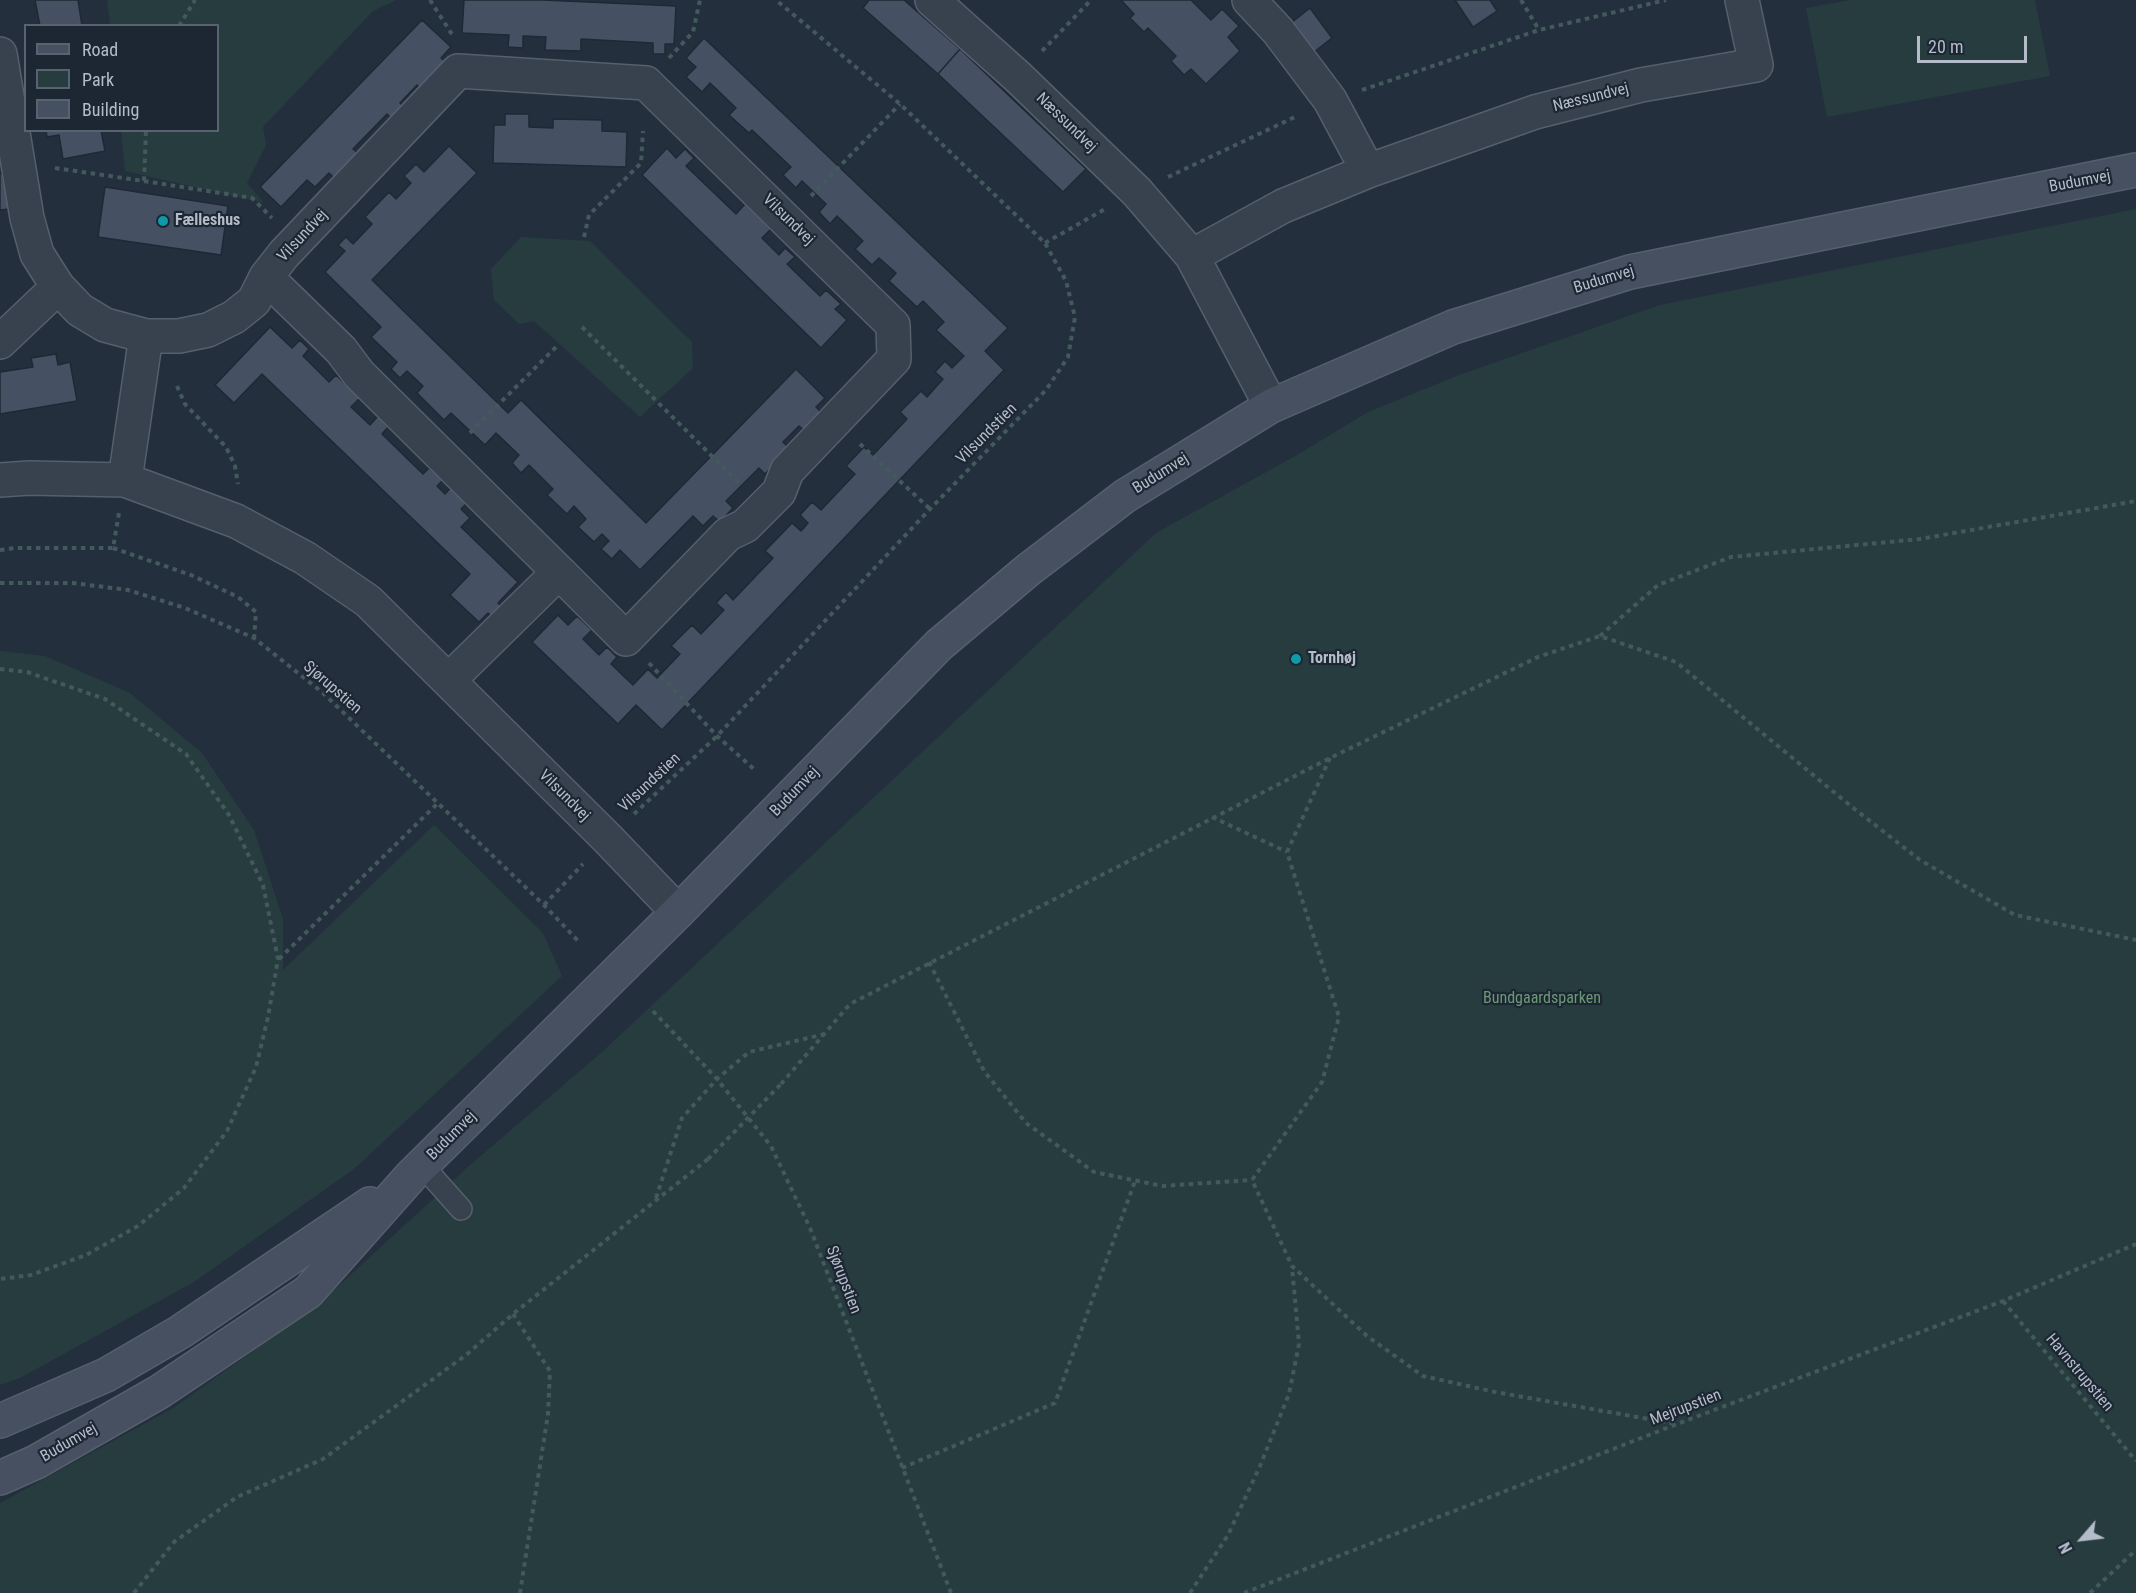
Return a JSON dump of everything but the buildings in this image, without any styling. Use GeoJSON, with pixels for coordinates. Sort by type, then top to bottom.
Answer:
{"type":"FeatureCollection","features":[{"type":"Feature","properties":{"kind":"street","name":"Næssundvej"},"geometry":{"type":"LineString","coordinates":[[932,0],[1018,77],[1137,192],[1192,256],[1272,406]]}},
{"type":"Feature","properties":{"kind":"street"},"geometry":{"type":"LineString","coordinates":[[1249,0],[1278,31],[1330,100],[1368,171]]}},
{"type":"Feature","properties":{"kind":"street","name":"Næssundvej"},"geometry":{"type":"LineString","coordinates":[[1192,256],[1283,206],[1368,171],[1535,112],[1641,85],[1756,65],[1742,0]]}},
{"type":"Feature","properties":{"kind":"street","name":"Vilsundvej"},"geometry":{"type":"LineString","coordinates":[[0,54],[27,218],[37,254],[58,287],[80,310],[105,325],[146,336],[178,336],[208,330],[234,317],[254,301],[266,277],[297,242],[458,71]]}},
{"type":"Feature","properties":{"kind":"street"},"geometry":{"type":"LineString","coordinates":[[458,71],[657,94]]}},
{"type":"Feature","properties":{"kind":"street","name":"Vilsundvej"},"geometry":{"type":"LineString","coordinates":[[266,277],[341,350],[359,374],[626,639],[728,534],[745,526],[780,492],[787,471],[894,359],[893,326],[788,219],[657,94]]}},
{"type":"Feature","properties":{"kind":"street","name":"Budumvej"},"geometry":{"type":"LineString","coordinates":[[0,1478],[36,1462],[159,1392],[308,1292],[417,1171],[678,912],[939,645],[1028,570],[1125,496],[1272,406],[1453,327],[1630,272],[2136,170]]}},
{"type":"Feature","properties":{"kind":"street"},"geometry":{"type":"LineString","coordinates":[[0,342],[58,287]]}},
{"type":"Feature","properties":{"kind":"street"},"geometry":{"type":"LineString","coordinates":[[125,480],[146,336]]}},
{"type":"Feature","properties":{"kind":"street","name":"Vilsundvej"},"geometry":{"type":"LineString","coordinates":[[0,480],[29,478],[125,480],[236,521],[305,558],[368,601],[608,839],[678,912]]}},
{"type":"Feature","properties":{"kind":"street"},"geometry":{"type":"LineString","coordinates":[[449,680],[559,572]]}},
{"type":"Feature","properties":{"kind":"street","name":"Budumvej"},"geometry":{"type":"LineString","coordinates":[[0,1421],[106,1375],[180,1332],[417,1171]]}},
{"type":"Feature","properties":{"kind":"lane"},"geometry":{"type":"LineString","coordinates":[[417,1171],[461,1209]]}},
{"type":"Feature","properties":{"kind":"path"},"geometry":{"type":"LineString","coordinates":[[181,24],[195,0]]}},
{"type":"Feature","properties":{"kind":"path"},"geometry":{"type":"LineString","coordinates":[[430,0],[456,41],[458,71]]}},
{"type":"Feature","properties":{"kind":"path"},"geometry":{"type":"LineString","coordinates":[[584,237],[589,215],[640,163],[643,131],[657,94],[693,32],[700,0]]}},
{"type":"Feature","properties":{"kind":"path","name":"Vilsundstien"},"geometry":{"type":"LineString","coordinates":[[544,905],[608,839],[717,736],[930,509],[1046,390],[1068,357],[1075,318],[1066,281],[1045,243],[900,104],[776,0]]}},
{"type":"Feature","properties":{"kind":"path"},"geometry":{"type":"LineString","coordinates":[[1018,77],[1091,0]]}},
{"type":"Feature","properties":{"kind":"path"},"geometry":{"type":"LineString","coordinates":[[1521,0],[1539,30]]}},
{"type":"Feature","properties":{"kind":"path"},"geometry":{"type":"LineString","coordinates":[[788,219],[900,104]]}},
{"type":"Feature","properties":{"kind":"path"},"geometry":{"type":"LineString","coordinates":[[144,181],[146,132]]}},
{"type":"Feature","properties":{"kind":"path"},"geometry":{"type":"LineString","coordinates":[[19,163],[252,198],[297,242]]}},
{"type":"Feature","properties":{"kind":"path"},"geometry":{"type":"LineString","coordinates":[[582,327],[765,507]]}},
{"type":"Feature","properties":{"kind":"path"},"geometry":{"type":"LineString","coordinates":[[178,336],[174,377],[178,391],[185,404],[226,447],[235,466],[239,488],[236,521]]}},
{"type":"Feature","properties":{"kind":"path"},"geometry":{"type":"LineString","coordinates":[[445,459],[556,347]]}},
{"type":"Feature","properties":{"kind":"path"},"geometry":{"type":"LineString","coordinates":[[835,420],[930,509]]}},
{"type":"Feature","properties":{"kind":"path"},"geometry":{"type":"LineString","coordinates":[[113,548],[125,480]]}},
{"type":"Feature","properties":{"kind":"path"},"geometry":{"type":"LineString","coordinates":[[134,1593],[174,1542],[237,1497],[323,1459],[466,1355],[513,1314],[708,1159],[781,1084],[850,1004],[1330,758],[1538,657],[1599,636],[1658,585],[1731,557],[1920,538],[2136,501]]}},
{"type":"Feature","properties":{"kind":"path"},"geometry":{"type":"LineString","coordinates":[[0,550],[113,548],[191,575],[238,597],[256,612],[254,638]]}},
{"type":"Feature","properties":{"kind":"path","name":"Sjørupstien"},"geometry":{"type":"LineString","coordinates":[[0,583],[73,583],[128,590],[185,608],[254,638],[323,693],[544,905],[580,943]]}},
{"type":"Feature","properties":{"kind":"path"},"geometry":{"type":"LineString","coordinates":[[1599,636],[1676,662],[1920,860],[2014,915],[2136,940]]}},
{"type":"Feature","properties":{"kind":"path"},"geometry":{"type":"LineString","coordinates":[[626,639],[717,736],[756,771]]}},
{"type":"Feature","properties":{"kind":"path"},"geometry":{"type":"LineString","coordinates":[[0,669],[27,672],[105,699],[186,754],[229,815],[263,885],[278,959],[256,1067],[227,1131],[184,1188],[138,1226],[86,1255],[31,1275],[0,1280]]}},
{"type":"Feature","properties":{"kind":"path"},"geometry":{"type":"LineString","coordinates":[[1252,1180],[1322,1082],[1339,1017],[1287,852],[1330,758]]}},
{"type":"Feature","properties":{"kind":"path"},"geometry":{"type":"LineString","coordinates":[[278,959],[438,803]]}},
{"type":"Feature","properties":{"kind":"path"},"geometry":{"type":"LineString","coordinates":[[1212,817],[1287,852]]}},
{"type":"Feature","properties":{"kind":"path"},"geometry":{"type":"LineString","coordinates":[[929,962],[984,1071],[1026,1123],[1094,1172],[1162,1186],[1252,1180]]}},
{"type":"Feature","properties":{"kind":"path","name":"Sjørupstien"},"geometry":{"type":"LineString","coordinates":[[653,1011],[717,1079],[771,1146],[810,1228],[951,1593]]}},
{"type":"Feature","properties":{"kind":"path"},"geometry":{"type":"LineString","coordinates":[[656,1199],[682,1118],[717,1079],[749,1052],[825,1034]]}},
{"type":"Feature","properties":{"kind":"path"},"geometry":{"type":"LineString","coordinates":[[1190,1593],[1227,1536],[1260,1466],[1288,1394],[1299,1344],[1292,1266],[1252,1180]]}},
{"type":"Feature","properties":{"kind":"path"},"geometry":{"type":"LineString","coordinates":[[902,1468],[1055,1403],[1135,1181]]}},
{"type":"Feature","properties":{"kind":"path","name":"Mejrupstien"},"geometry":{"type":"LineString","coordinates":[[1244,1593],[1677,1424],[2003,1301],[2136,1244]]}},
{"type":"Feature","properties":{"kind":"path"},"geometry":{"type":"LineString","coordinates":[[1292,1266],[1367,1336],[1423,1376],[1495,1392],[1677,1424]]}},
{"type":"Feature","properties":{"kind":"path","name":"Havnstrupstien"},"geometry":{"type":"LineString","coordinates":[[2003,1301],[2136,1461]]}},
{"type":"Feature","properties":{"kind":"path"},"geometry":{"type":"LineString","coordinates":[[513,1314],[550,1371],[549,1414],[520,1593]]}},
{"type":"Feature","properties":{"kind":"path"},"geometry":{"type":"LineString","coordinates":[[2090,1593],[2136,1550]]}},
{"type":"Feature","properties":{"kind":"green space"},"geometry":{"type":"Polygon","coordinates":[[[107,0],[396,0],[373,11],[263,127],[266,145],[247,183],[264,203],[125,171],[121,132],[219,132],[219,24],[110,24],[107,0]]]}},
{"type":"Feature","properties":{"kind":"green space"},"geometry":{"type":"Polygon","coordinates":[[[1851,0],[2035,0],[2050,76],[1827,117],[1806,8],[1851,0]]]}},
{"type":"Feature","properties":{"kind":"green space","name":"Bundgaardsparken"},"geometry":{"type":"Polygon","coordinates":[[[2136,209],[2136,1593],[0,1593],[0,1503],[173,1408],[321,1302],[470,1165],[601,1053],[1156,533],[1297,455],[1368,412],[1459,375],[1660,305],[2136,209]]]}},
{"type":"Feature","properties":{"kind":"green space"},"geometry":{"type":"Polygon","coordinates":[[[521,237],[590,241],[692,342],[693,368],[640,417],[534,321],[519,324],[494,300],[491,269],[521,237]]]}},
{"type":"Feature","properties":{"kind":"green space"},"geometry":{"type":"Polygon","coordinates":[[[0,651],[45,656],[130,693],[202,753],[254,830],[283,919],[283,970],[434,825],[543,933],[562,976],[354,1169],[194,1282],[20,1378],[0,1385],[0,651]]]}},
{"type":"Feature","properties":{"kind":"place","name":"Fælleshus"},"geometry":{"type":"Point","coordinates":[163,221]}},
{"type":"Feature","properties":{"kind":"place","name":"Tornhøj"},"geometry":{"type":"Point","coordinates":[1296,659]}}]}
